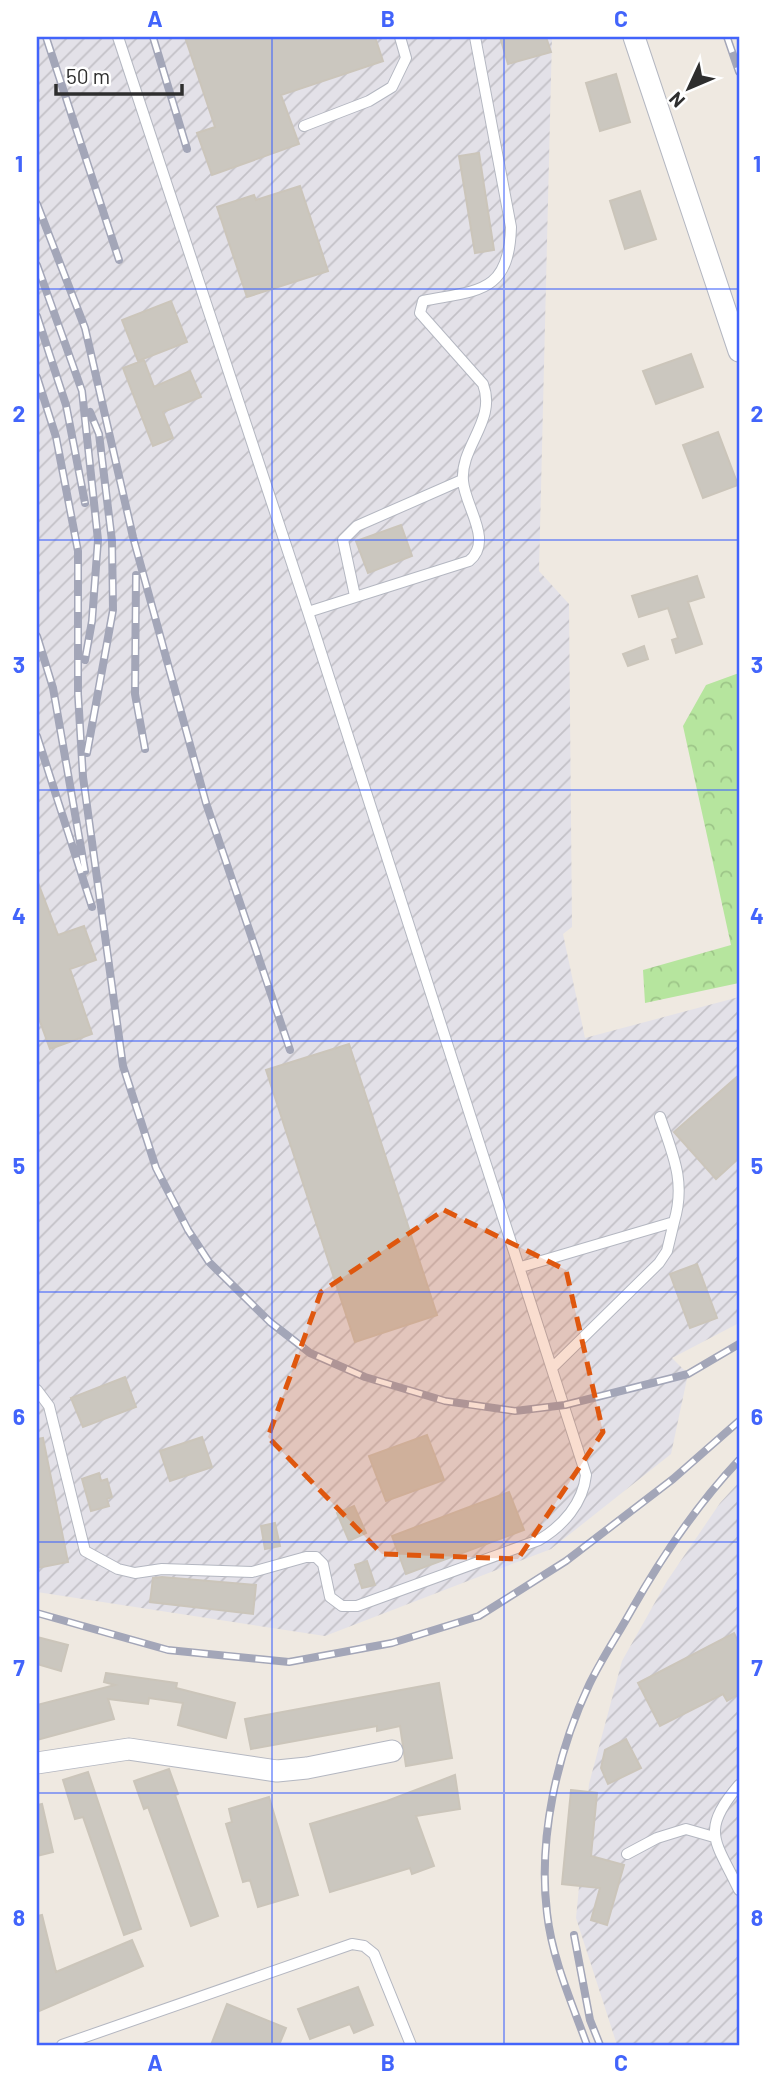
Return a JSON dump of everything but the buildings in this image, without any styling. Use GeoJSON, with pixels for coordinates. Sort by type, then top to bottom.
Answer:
{"type":"FeatureCollection","features":[{"type":"Feature","properties":{"kind":"street"},"geometry":{"type":"LineString","coordinates":[[634,37],[739,351]]}},
{"type":"Feature","properties":{"kind":"street"},"geometry":{"type":"LineString","coordinates":[[37,1763],[129,1749],[277,1771],[307,1768],[392,1751]]}},
{"type":"Feature","properties":{"kind":"lane"},"geometry":{"type":"LineString","coordinates":[[37,1390],[49,1406],[81,1543],[92,1557],[135,1573],[162,1569],[252,1572],[306,1557],[316,1557],[323,1564],[330,1597],[342,1606],[357,1606],[539,1540],[557,1527],[578,1503],[586,1475],[308,611],[118,37]]}},
{"type":"Feature","properties":{"kind":"lane"},"geometry":{"type":"LineString","coordinates":[[304,126],[369,101],[392,87],[406,58],[400,37]]}},
{"type":"Feature","properties":{"kind":"lane"},"geometry":{"type":"LineString","coordinates":[[308,611],[469,561],[477,554],[481,544],[462,480],[486,414],[488,397],[483,384],[420,313],[419,307],[424,300],[482,289],[498,278],[510,255],[511,228],[475,37]]}},
{"type":"Feature","properties":{"kind":"lane"},"geometry":{"type":"LineString","coordinates":[[355,596],[343,540],[357,526],[462,480]]}},
{"type":"Feature","properties":{"kind":"lane"},"geometry":{"type":"LineString","coordinates":[[553,1367],[659,1263],[667,1251],[680,1200],[679,1173],[660,1117]]}},
{"type":"Feature","properties":{"kind":"lane"},"geometry":{"type":"LineString","coordinates":[[521,1267],[674,1222]]}},
{"type":"Feature","properties":{"kind":"lane"},"geometry":{"type":"LineString","coordinates":[[739,1785],[714,1821],[714,1838],[739,1891]]}},
{"type":"Feature","properties":{"kind":"lane"},"geometry":{"type":"LineString","coordinates":[[627,1854],[657,1838],[686,1829],[714,1838]]}},
{"type":"Feature","properties":{"kind":"lane"},"geometry":{"type":"LineString","coordinates":[[62,2045],[352,1944],[363,1946],[374,1954],[411,2045]]}},
{"type":"Feature","properties":{"kind":"highlighted area"},"geometry":{"type":"Polygon","coordinates":[[[444,1210],[566,1270],[603,1432],[518,1559],[382,1554],[268,1437],[321,1292],[444,1210]]]}},
{"type":"Feature","properties":{"kind":"shaded area"},"geometry":{"type":"Polygon","coordinates":[[[37,37],[552,37],[539,571],[569,604],[572,927],[563,934],[585,1038],[739,997],[739,1323],[672,1358],[688,1374],[671,1454],[551,1549],[325,1636],[37,1592],[37,37]]]}},
{"type":"Feature","properties":{"kind":"shaded area"},"geometry":{"type":"Polygon","coordinates":[[[739,1482],[739,2045],[617,2045],[576,1918],[589,1784],[622,1661],[667,1581],[720,1503],[739,1482]]]}},
{"type":"Feature","properties":{"kind":"green space"},"geometry":{"type":"Polygon","coordinates":[[[739,673],[739,983],[645,1003],[643,970],[731,945],[683,726],[706,685],[739,673]]]}},
{"type":"Feature","properties":{"kind":"railway"},"geometry":{"type":"LineString","coordinates":[[46,37],[119,260]]}},
{"type":"Feature","properties":{"kind":"railway"},"geometry":{"type":"LineString","coordinates":[[153,37],[187,149]]}},
{"type":"Feature","properties":{"kind":"railway"},"geometry":{"type":"LineString","coordinates":[[727,37],[739,72]]}},
{"type":"Feature","properties":{"kind":"railway"},"geometry":{"type":"LineString","coordinates":[[37,204],[85,328],[133,537],[206,803],[290,1050]]}},
{"type":"Feature","properties":{"kind":"railway"},"geometry":{"type":"LineString","coordinates":[[37,265],[82,391],[98,540],[92,621],[85,660]]}},
{"type":"Feature","properties":{"kind":"railway"},"geometry":{"type":"LineString","coordinates":[[37,316],[66,405],[85,503]]}},
{"type":"Feature","properties":{"kind":"railway"},"geometry":{"type":"LineString","coordinates":[[37,377],[56,437],[78,551],[78,694],[83,777],[123,1066],[156,1168],[188,1230],[209,1262],[270,1322],[310,1353],[365,1377],[445,1401],[515,1411],[565,1405],[688,1374],[739,1344]]}},
{"type":"Feature","properties":{"kind":"railway"},"geometry":{"type":"LineString","coordinates":[[87,753],[113,610],[112,541],[99,434],[90,412]]}},
{"type":"Feature","properties":{"kind":"railway"},"geometry":{"type":"LineString","coordinates":[[136,575],[135,694],[145,749]]}},
{"type":"Feature","properties":{"kind":"railway"},"geometry":{"type":"LineString","coordinates":[[37,636],[53,688],[85,871]]}},
{"type":"Feature","properties":{"kind":"railway"},"geometry":{"type":"LineString","coordinates":[[37,736],[92,907]]}},
{"type":"Feature","properties":{"kind":"railway"},"geometry":{"type":"LineString","coordinates":[[37,1613],[168,1650],[289,1662],[392,1643],[479,1616],[566,1561],[673,1479],[739,1421]]}},
{"type":"Feature","properties":{"kind":"railway"},"geometry":{"type":"LineString","coordinates":[[587,2045],[558,1964],[547,1913],[545,1855],[559,1767],[578,1711],[604,1657],[680,1532],[739,1460]]}},
{"type":"Feature","properties":{"kind":"railway"},"geometry":{"type":"LineString","coordinates":[[574,1935],[590,2020],[600,2045]]}}]}
